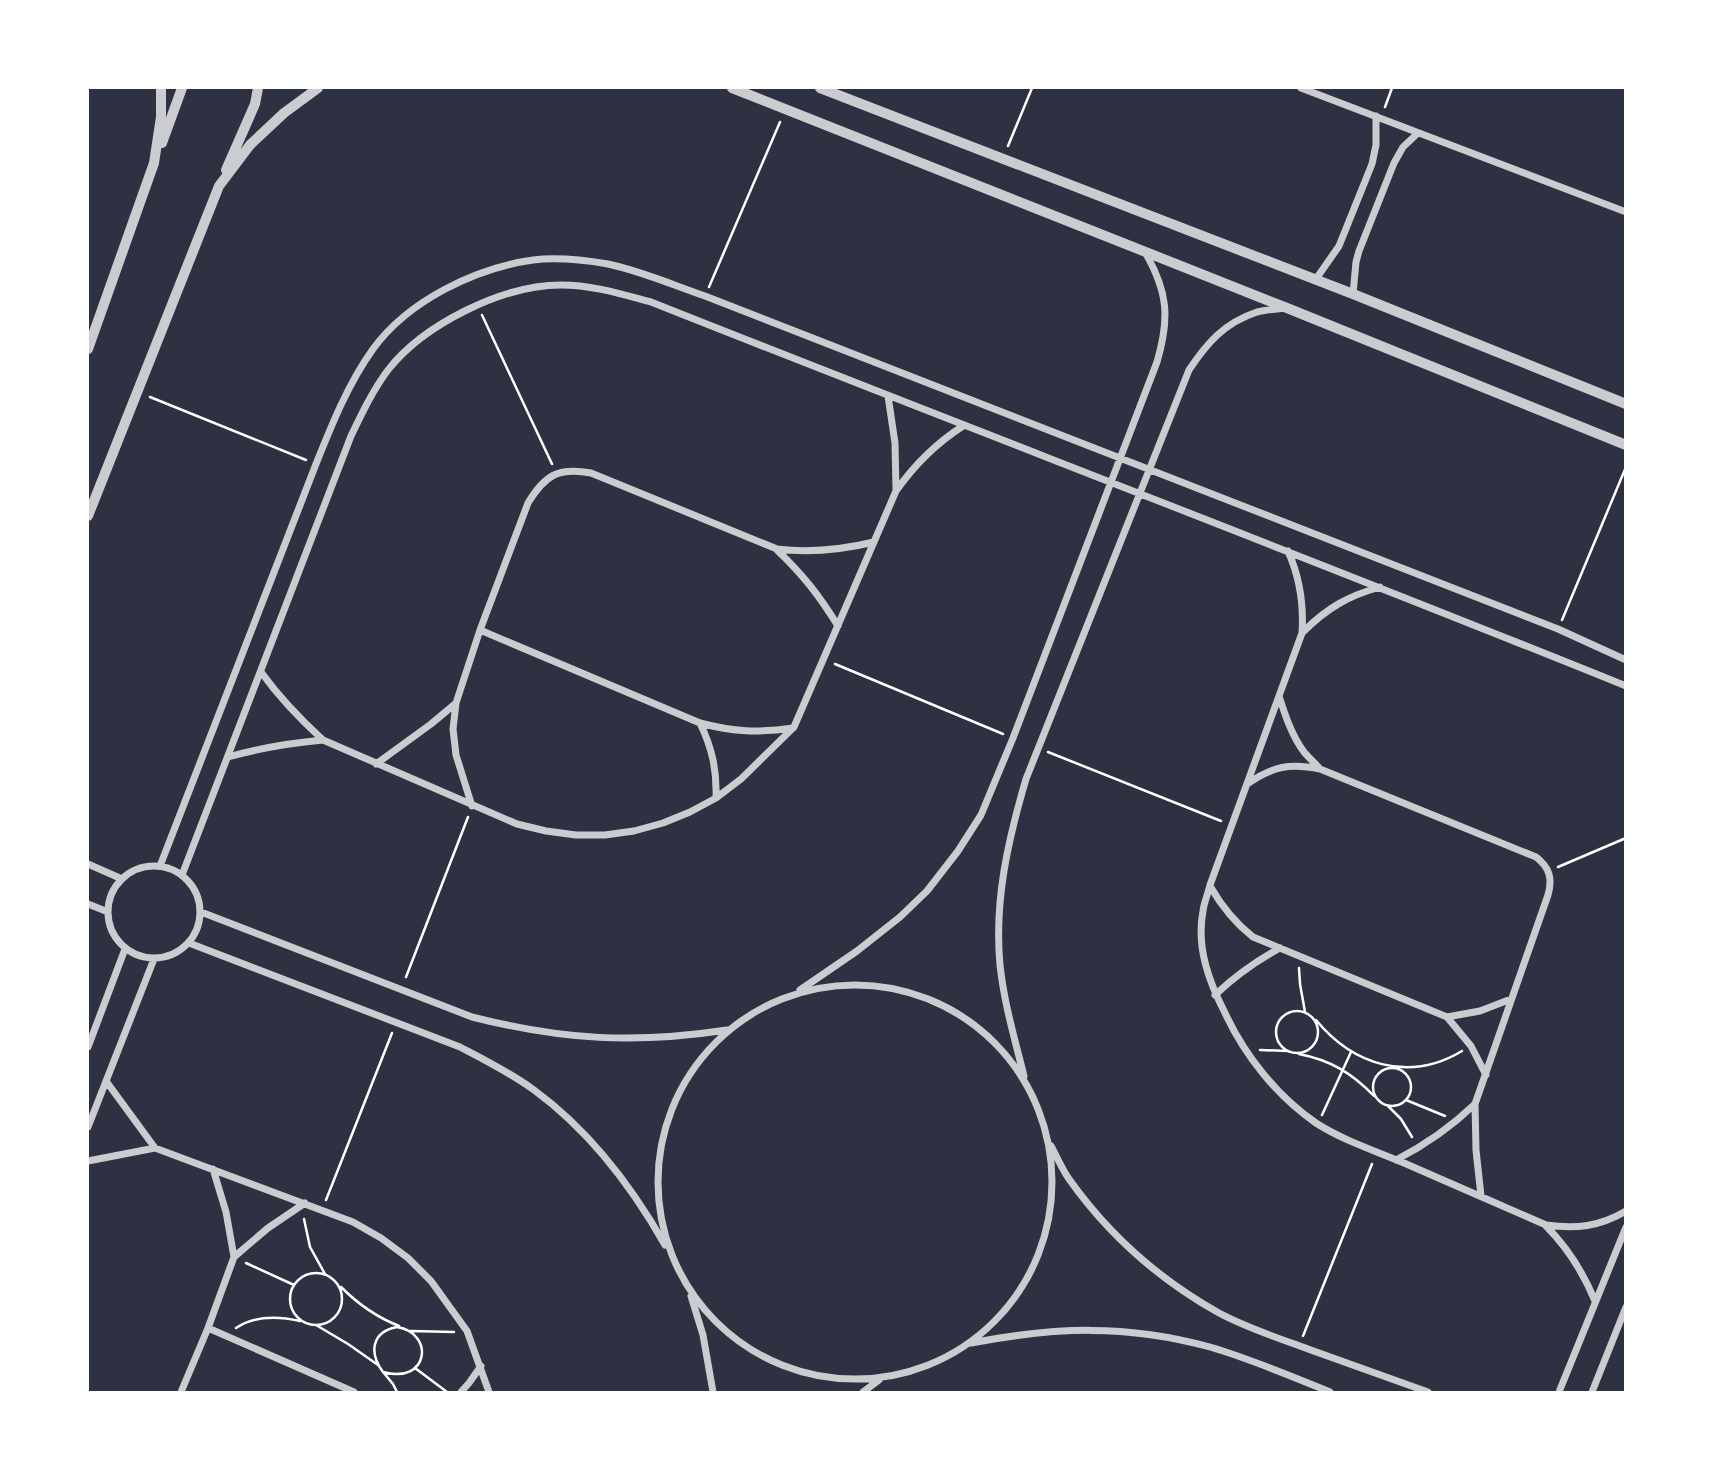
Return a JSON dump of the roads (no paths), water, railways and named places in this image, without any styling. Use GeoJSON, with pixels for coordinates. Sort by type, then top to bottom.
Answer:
{"type":"FeatureCollection","features":[{"type":"Feature","properties":{"kind":"street"},"geometry":{"type":"LineString","coordinates":[[154,163],[161,117],[161,88]]}},
{"type":"Feature","properties":{"kind":"street"},"geometry":{"type":"LineString","coordinates":[[88,349],[182,88]]}},
{"type":"Feature","properties":{"kind":"street"},"geometry":{"type":"LineString","coordinates":[[88,516],[219,186],[255,104],[258,88]]}},
{"type":"Feature","properties":{"kind":"street"},"geometry":{"type":"LineString","coordinates":[[219,186],[250,145],[284,113],[318,88]]}},
{"type":"Feature","properties":{"kind":"street"},"geometry":{"type":"LineString","coordinates":[[732,88],[1287,307],[1626,445]]}},
{"type":"Feature","properties":{"kind":"street"},"geometry":{"type":"LineString","coordinates":[[820,88],[1315,279],[1626,404]]}},
{"type":"Feature","properties":{"kind":"street"},"geometry":{"type":"LineString","coordinates":[[1301,88],[1626,212]]}},
{"type":"Feature","properties":{"kind":"street"},"geometry":{"type":"LineString","coordinates":[[1315,279],[1339,246],[1372,164],[1378,117]]}},
{"type":"Feature","properties":{"kind":"street"},"geometry":{"type":"LineString","coordinates":[[1353,294],[1359,251],[1394,163],[1403,147],[1418,132]]}},
{"type":"Feature","properties":{"kind":"street"},"geometry":{"type":"LineString","coordinates":[[798,992],[900,918],[928,891],[981,815],[1157,362],[1166,317],[1163,293],[1156,272],[1144,251]]}},
{"type":"Feature","properties":{"kind":"street"},"geometry":{"type":"LineString","coordinates":[[160,866],[316,464],[337,412],[357,373],[375,347],[398,322],[438,293],[472,276],[534,260],[568,259],[608,265],[705,296],[1558,629],[1626,660]]}},
{"type":"Feature","properties":{"kind":"street"},"geometry":{"type":"LineString","coordinates":[[183,875],[351,436],[371,396],[389,369],[416,340],[442,322],[521,289],[560,285],[615,292],[651,302],[1626,686]]}},
{"type":"Feature","properties":{"kind":"street"},"geometry":{"type":"LineString","coordinates":[[1287,307],[1257,312],[1229,325],[1206,345],[1189,370],[1026,779],[1003,869],[999,913],[1000,964],[1008,1013],[1025,1080],[1048,1141],[1068,1177],[1120,1239],[1174,1286],[1221,1314],[1299,1346],[1428,1392]]}},
{"type":"Feature","properties":{"kind":"street"},"geometry":{"type":"LineString","coordinates":[[888,396],[895,443],[896,491]]}},
{"type":"Feature","properties":{"kind":"street"},"geometry":{"type":"LineString","coordinates":[[261,672],[279,697],[323,740],[517,824],[576,835],[605,835],[663,823],[716,798],[741,779],[793,727],[896,491],[926,454],[963,426]]}},
{"type":"Feature","properties":{"kind":"street"},"geometry":{"type":"LineString","coordinates":[[472,806],[456,755],[453,729],[456,703],[528,503],[539,485],[556,473],[574,470],[591,473],[777,549],[826,551],[874,542]]}},
{"type":"Feature","properties":{"kind":"street"},"geometry":{"type":"LineString","coordinates":[[777,549],[821,598],[838,626]]}},
{"type":"Feature","properties":{"kind":"street"},"geometry":{"type":"LineString","coordinates":[[1288,551],[1301,590],[1304,611],[1302,632],[1202,912],[1201,939],[1205,967],[1215,995],[1246,1051],[1279,1091],[1318,1124],[1377,1153],[1546,1225],[1569,1228],[1592,1225],[1626,1210]]}},
{"type":"Feature","properties":{"kind":"street"},"geometry":{"type":"LineString","coordinates":[[1302,632],[1318,616],[1337,603],[1380,587]]}},
{"type":"Feature","properties":{"kind":"street"},"geometry":{"type":"LineString","coordinates":[[480,631],[700,723],[746,732],[770,732],[793,727]]}},
{"type":"Feature","properties":{"kind":"street"},"geometry":{"type":"LineString","coordinates":[[1279,695],[1285,715],[1299,743],[1320,769]]}},
{"type":"Feature","properties":{"kind":"street"},"geometry":{"type":"LineString","coordinates":[[376,764],[456,703]]}},
{"type":"Feature","properties":{"kind":"street"},"geometry":{"type":"LineString","coordinates":[[700,723],[709,740],[714,759],[716,798]]}},
{"type":"Feature","properties":{"kind":"street"},"geometry":{"type":"LineString","coordinates":[[228,757],[270,747],[323,740]]}},
{"type":"Feature","properties":{"kind":"street"},"geometry":{"type":"LineString","coordinates":[[1247,785],[1263,773],[1282,766],[1301,765],[1320,769],[1536,857],[1549,871],[1551,884],[1548,895],[1475,1104],[1481,1196]]}},
{"type":"Feature","properties":{"kind":"street"},"geometry":{"type":"LineString","coordinates":[[88,864],[122,879]]}},
{"type":"Feature","properties":{"kind":"street"},"geometry":{"type":"LineString","coordinates":[[160,866],[183,875],[195,891],[201,912],[198,928],[189,943],[167,957],[154,959],[125,949],[110,926],[108,912],[110,900],[122,879],[133,871],[160,866]]}},
{"type":"Feature","properties":{"kind":"street"},"geometry":{"type":"LineString","coordinates":[[1210,885],[1220,904],[1236,923],[1253,937],[1447,1017],[1471,1046],[1486,1074]]}},
{"type":"Feature","properties":{"kind":"street"},"geometry":{"type":"LineString","coordinates":[[88,904],[108,912]]}},
{"type":"Feature","properties":{"kind":"street"},"geometry":{"type":"LineString","coordinates":[[201,912],[472,1017],[544,1033],[617,1039],[728,1030]]}},
{"type":"Feature","properties":{"kind":"street"},"geometry":{"type":"LineString","coordinates":[[189,943],[460,1047],[498,1066],[567,1117],[597,1147],[624,1180],[670,1253],[689,1292],[703,1335],[713,1392]]}},
{"type":"Feature","properties":{"kind":"street"},"geometry":{"type":"LineString","coordinates":[[1215,995],[1246,968],[1280,948]]}},
{"type":"Feature","properties":{"kind":"street"},"geometry":{"type":"LineString","coordinates":[[88,1047],[125,949]]}},
{"type":"Feature","properties":{"kind":"street"},"geometry":{"type":"LineString","coordinates":[[88,1127],[154,959]]}},
{"type":"Feature","properties":{"kind":"street"},"geometry":{"type":"LineString","coordinates":[[670,1253],[658,1206],[659,1157],[671,1109],[694,1066],[728,1030],[761,1007],[798,992],[849,983],[902,989],[950,1008],[992,1039],[1025,1080]]}},
{"type":"Feature","properties":{"kind":"street"},"geometry":{"type":"LineString","coordinates":[[1447,1017],[1480,1011],[1511,999]]}},
{"type":"Feature","properties":{"kind":"street"},"geometry":{"type":"LineString","coordinates":[[106,1081],[155,1148]]}},
{"type":"Feature","properties":{"kind":"street"},"geometry":{"type":"LineString","coordinates":[[1396,1160],[1439,1136],[1475,1104]]}},
{"type":"Feature","properties":{"kind":"street"},"geometry":{"type":"LineString","coordinates":[[689,1292],[717,1325],[752,1353],[793,1371],[836,1380],[880,1379],[927,1367],[970,1343],[1004,1313],[1030,1275],[1046,1232],[1052,1187],[1048,1141]]}},
{"type":"Feature","properties":{"kind":"street"},"geometry":{"type":"LineString","coordinates":[[88,1161],[155,1148],[323,1209],[381,1238],[408,1258],[431,1281],[467,1331],[489,1392]]}},
{"type":"Feature","properties":{"kind":"street"},"geometry":{"type":"LineString","coordinates":[[213,1169],[226,1212],[234,1257]]}},
{"type":"Feature","properties":{"kind":"street"},"geometry":{"type":"LineString","coordinates":[[181,1392],[234,1257],[268,1228],[305,1203]]}},
{"type":"Feature","properties":{"kind":"street"},"geometry":{"type":"LineString","coordinates":[[1546,1225],[1562,1241],[1575,1260],[1595,1301]]}},
{"type":"Feature","properties":{"kind":"street"},"geometry":{"type":"LineString","coordinates":[[1559,1392],[1626,1227]]}},
{"type":"Feature","properties":{"kind":"street"},"geometry":{"type":"LineString","coordinates":[[1592,1392],[1626,1307]]}},
{"type":"Feature","properties":{"kind":"street"},"geometry":{"type":"LineString","coordinates":[[208,1328],[354,1392]]}},
{"type":"Feature","properties":{"kind":"street"},"geometry":{"type":"LineString","coordinates":[[970,1343],[1050,1331],[1090,1329],[1131,1332],[1210,1347],[1330,1392]]}},
{"type":"Feature","properties":{"kind":"street"},"geometry":{"type":"LineString","coordinates":[[461,1392],[481,1366]]}},
{"type":"Feature","properties":{"kind":"street"},"geometry":{"type":"LineString","coordinates":[[863,1392],[880,1379]]}}]}
